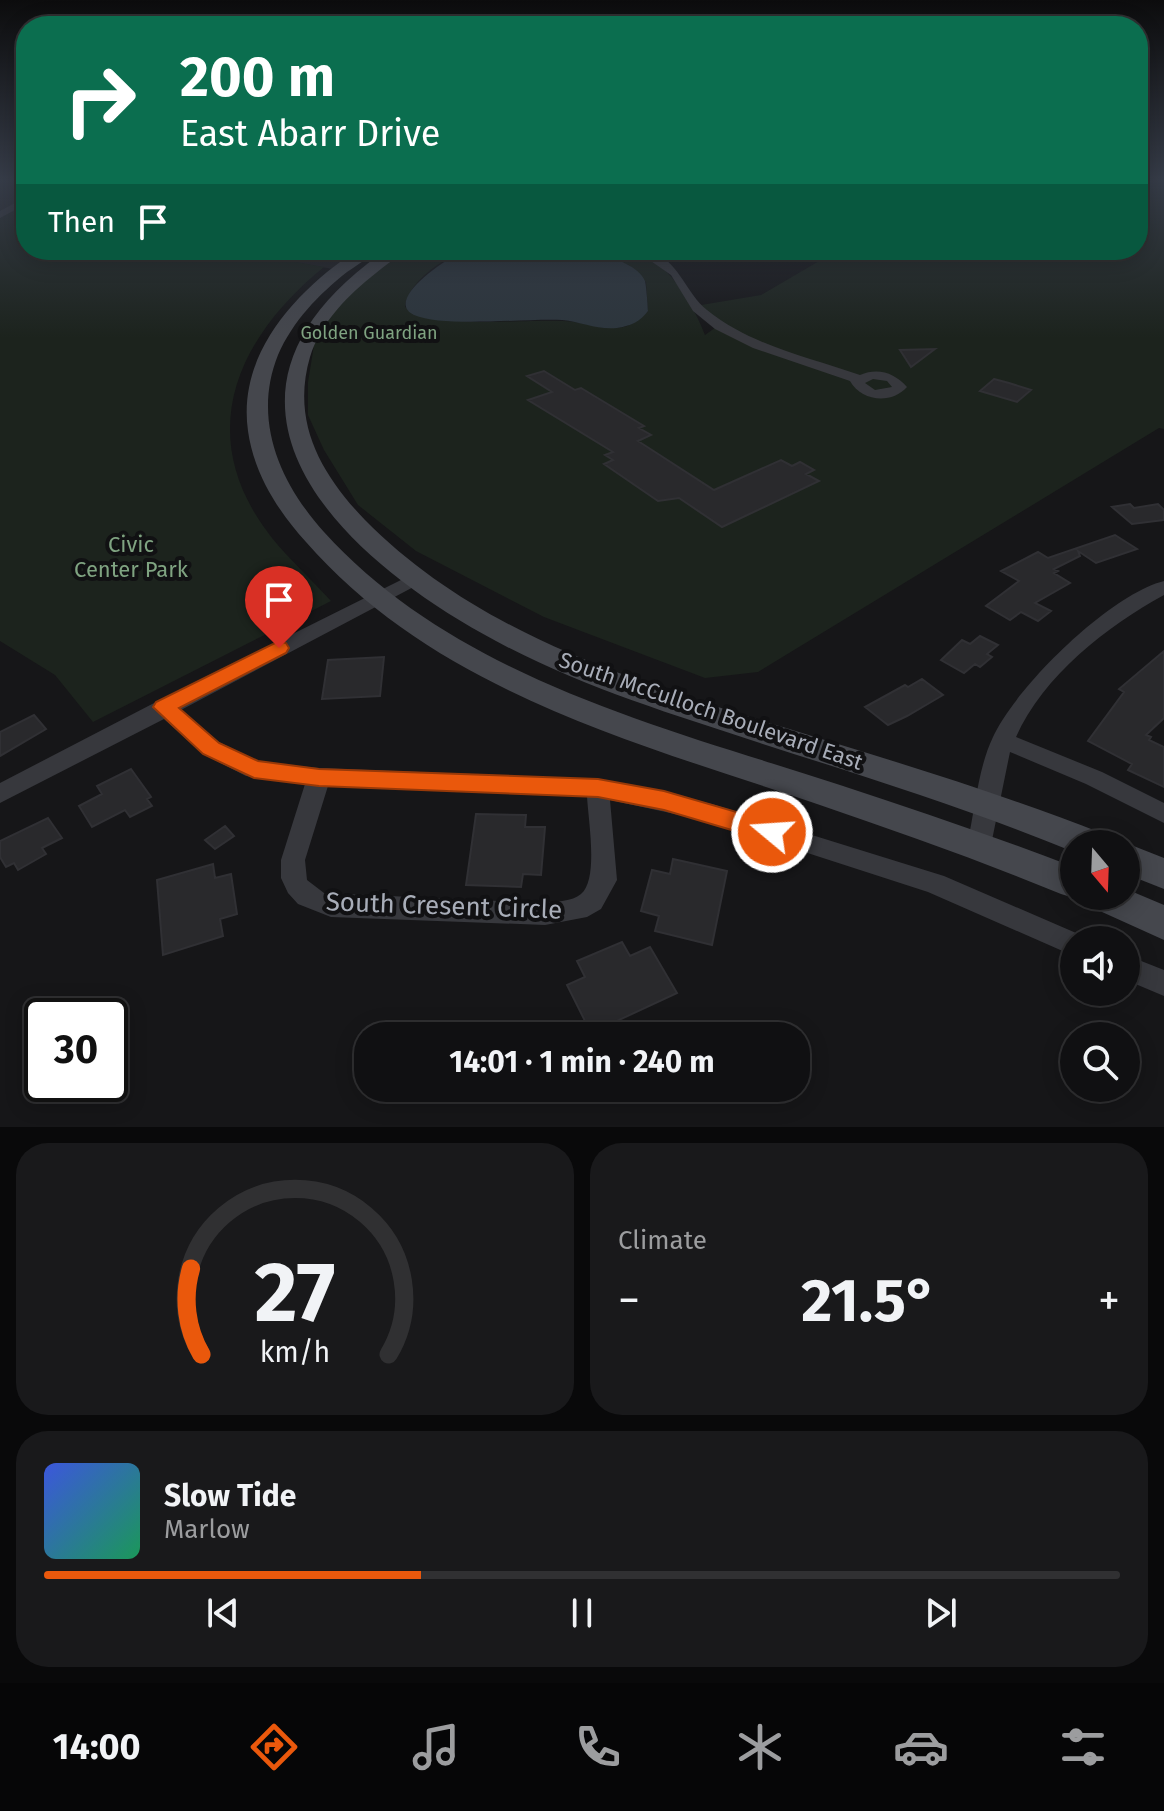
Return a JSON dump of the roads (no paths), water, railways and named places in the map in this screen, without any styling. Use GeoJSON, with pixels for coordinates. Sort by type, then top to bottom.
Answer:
{"type":"FeatureCollection","features":[{"type":"Feature","properties":{"kind":"main road","name":"South McCulloch Boulevard East"},"geometry":{"type":"LineString","coordinates":[[354,260],[322,283],[283,326],[263,371],[257,413],[262,450],[288,504],[330,556],[378,598],[458,651],[547,694],[669,740],[979,845],[1060,877]]}},
{"type":"Feature","properties":{"kind":"main road","name":"South McCulloch Boulevard East"},"geometry":{"type":"LineString","coordinates":[[382,260],[348,285],[313,327],[296,370],[293,409],[300,443],[332,499],[368,540],[415,579],[490,626],[573,665],[1060,832]]}},
{"type":"Feature","properties":{"kind":"main road"},"geometry":{"type":"LineString","coordinates":[[1140,864],[1164,874]]}},
{"type":"Feature","properties":{"kind":"main road"},"geometry":{"type":"LineString","coordinates":[[1135,910],[1164,923]]}},
{"type":"Feature","properties":{"kind":"street"},"geometry":{"type":"LineString","coordinates":[[655,260],[675,273],[697,308],[719,326],[764,347],[859,379]]}},
{"type":"Feature","properties":{"kind":"street"},"geometry":{"type":"LineString","coordinates":[[0,794],[415,579]]}},
{"type":"Feature","properties":{"kind":"street"},"geometry":{"type":"LineString","coordinates":[[979,845],[1002,740],[1027,700],[1069,655],[1143,597],[1164,587]]}},
{"type":"Feature","properties":{"kind":"street"},"geometry":{"type":"LineString","coordinates":[[164,707],[211,748],[240,765],[280,774],[319,777],[598,788],[712,813],[935,884],[1060,938]]}},
{"type":"Feature","properties":{"kind":"street"},"geometry":{"type":"LineString","coordinates":[[1002,740],[1094,778],[1164,814]]}},
{"type":"Feature","properties":{"kind":"street","name":"South Cresent Circle"},"geometry":{"type":"LineString","coordinates":[[319,777],[292,873],[300,892],[309,899],[331,906],[545,914],[578,909],[592,901],[600,890],[605,867],[598,788]]}},
{"type":"Feature","properties":{"kind":"street"},"geometry":{"type":"LineString","coordinates":[[1140,973],[1164,983]]}},
{"type":"Feature","properties":{"kind":"park label","name":"Golden Guardian"},"geometry":{"type":"Point","coordinates":[369,333]}},
{"type":"Feature","properties":{"kind":"park label","name":"Civic Center Park"},"geometry":{"type":"Point","coordinates":[131,556]}}]}
